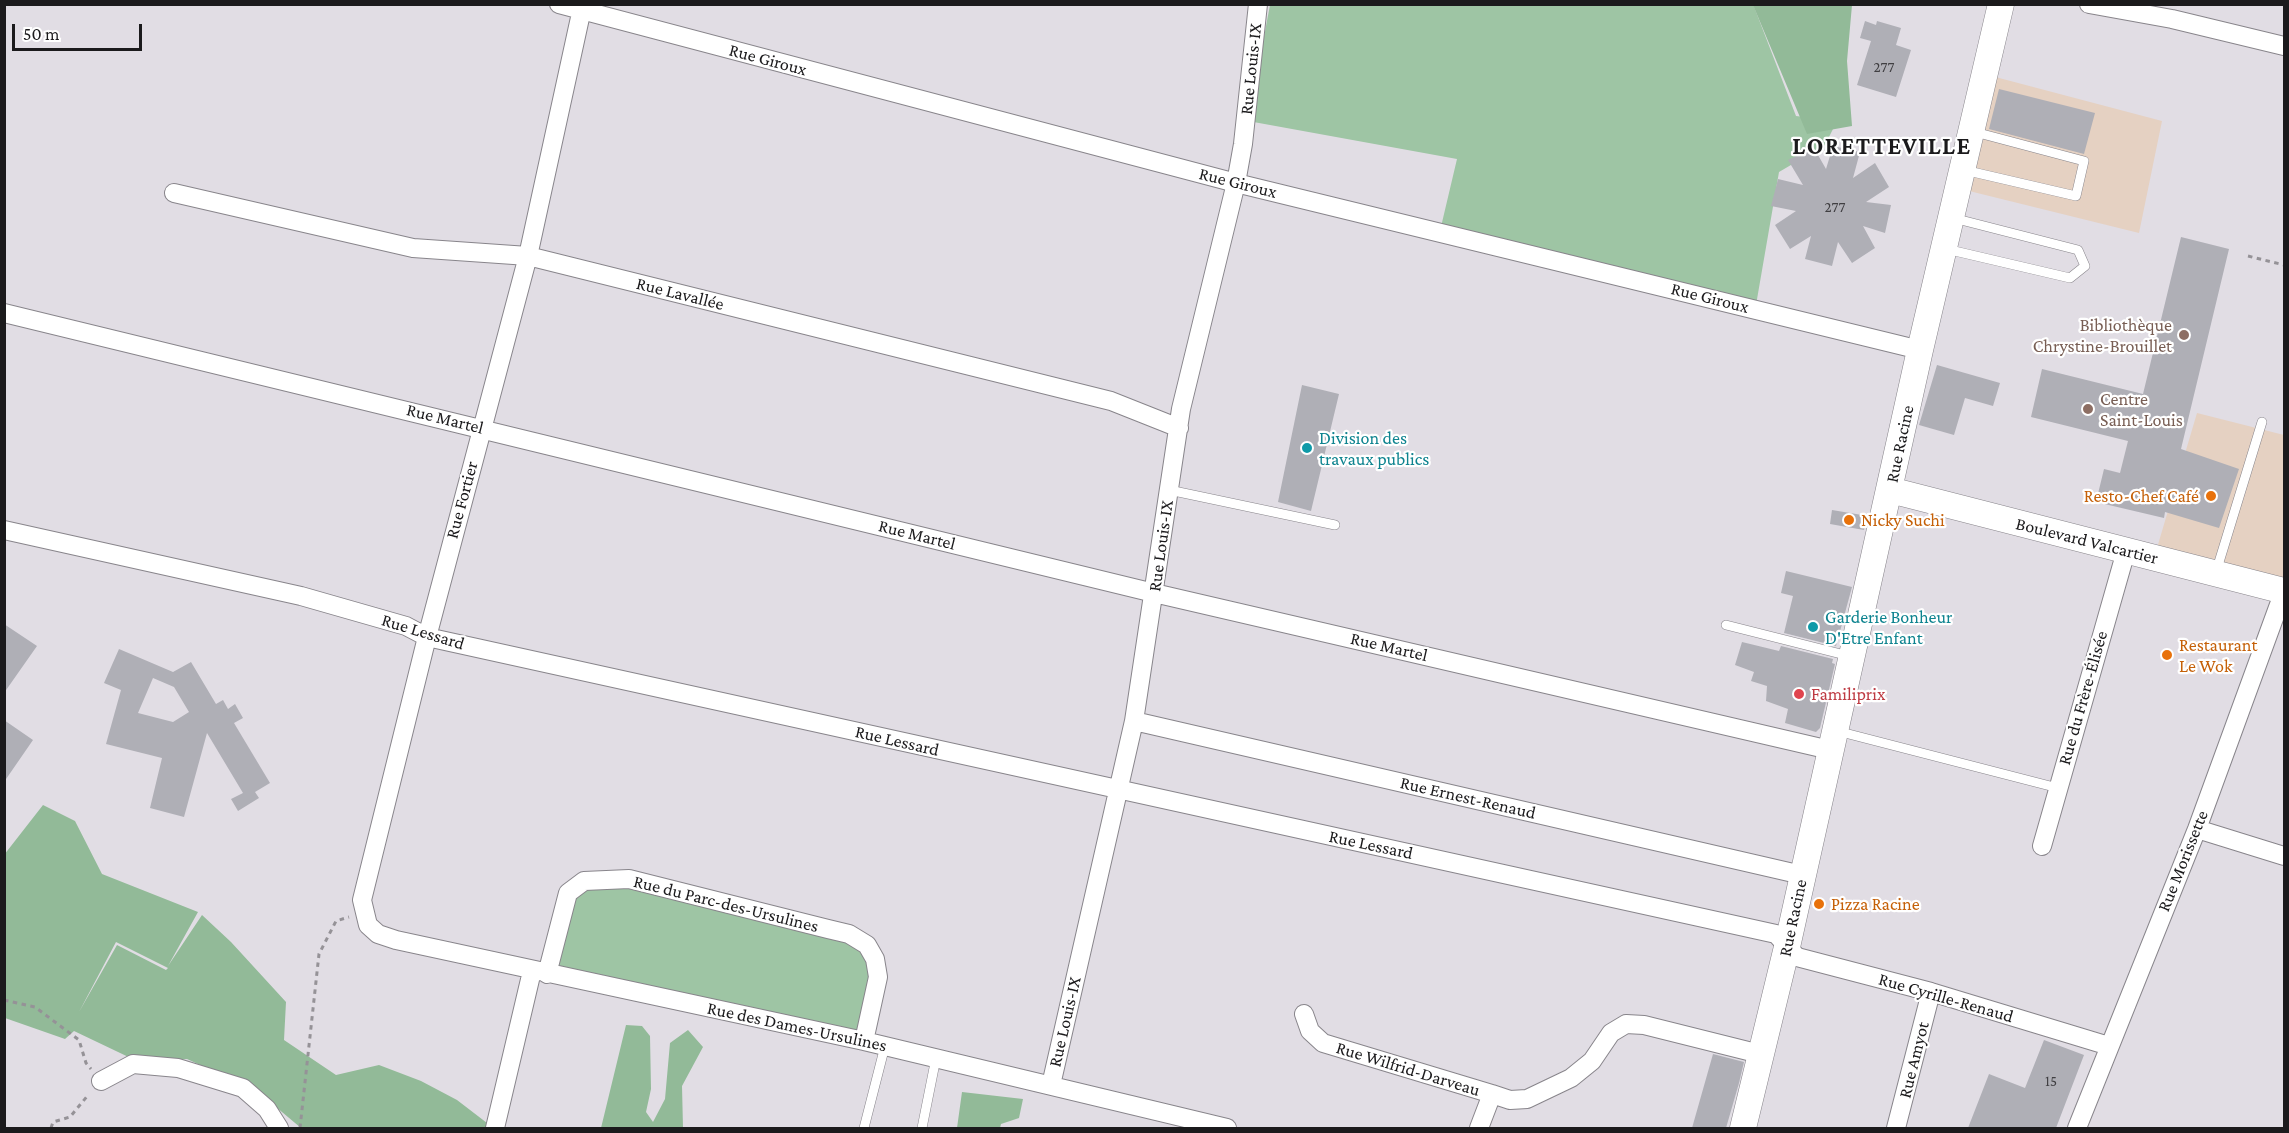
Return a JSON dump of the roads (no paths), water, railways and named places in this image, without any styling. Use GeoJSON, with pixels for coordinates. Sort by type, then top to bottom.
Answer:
{"type":"FeatureCollection","features":[{"type":"Feature","properties":{"kind":"main road","name":"Rue Racine"},"geometry":{"type":"LineString","coordinates":[[1743,1128],[1787,947],[1943,248],[2001,4]]}},
{"type":"Feature","properties":{"kind":"main road","name":"Boulevard Valcartier"},"geometry":{"type":"LineString","coordinates":[[1890,490],[2284,591]]}},
{"type":"Feature","properties":{"kind":"street","name":"Rue Giroux"},"geometry":{"type":"LineString","coordinates":[[559,4],[583,8],[1236,183],[1920,350]]}},
{"type":"Feature","properties":{"kind":"street","name":"Rue Louis-IX"},"geometry":{"type":"LineString","coordinates":[[1051,1085],[1134,721],[1181,409],[1236,183],[1243,144],[1258,4]]}},
{"type":"Feature","properties":{"kind":"street"},"geometry":{"type":"LineString","coordinates":[[2088,4],[2175,12],[2284,46]]}},
{"type":"Feature","properties":{"kind":"street","name":"Rue Fortier"},"geometry":{"type":"LineString","coordinates":[[366,918],[362,900],[427,636],[528,256],[583,8]]}},
{"type":"Feature","properties":{"kind":"street","name":"Rue Lavallée"},"geometry":{"type":"LineString","coordinates":[[174,193],[413,248],[528,256],[1111,401],[1179,428]]}},
{"type":"Feature","properties":{"kind":"street","name":"Rue Martel"},"geometry":{"type":"LineString","coordinates":[[4,313],[1154,593],[1832,740]]}},
{"type":"Feature","properties":{"kind":"street","name":"Rue Lessard"},"geometry":{"type":"LineString","coordinates":[[4,530],[300,596],[406,626],[427,636],[1776,934],[1787,947]]}},
{"type":"Feature","properties":{"kind":"street","name":"Rue du Frère-Élisée"},"geometry":{"type":"LineString","coordinates":[[2042,846],[2126,550]]}},
{"type":"Feature","properties":{"kind":"street","name":"Rue Morissette"},"geometry":{"type":"LineString","coordinates":[[2077,1128],[2197,829],[2284,591]]}},
{"type":"Feature","properties":{"kind":"street","name":"Rue Ernest-Renaud"},"geometry":{"type":"LineString","coordinates":[[1134,721],[1802,875]]}},
{"type":"Feature","properties":{"kind":"street"},"geometry":{"type":"LineString","coordinates":[[2197,829],[2284,856]]}},
{"type":"Feature","properties":{"kind":"street","name":"Rue du Parc-des-Ursulines"},"geometry":{"type":"LineString","coordinates":[[495,1128],[540,972],[568,893],[584,881],[629,879],[849,934],[867,945],[875,958],[878,977],[864,1041]]}},
{"type":"Feature","properties":{"kind":"street","name":"Rue des Dames-Ursulines"},"geometry":{"type":"LineString","coordinates":[[366,918],[378,934],[396,940],[864,1041],[1227,1128]]}},
{"type":"Feature","properties":{"kind":"street","name":"Rue Cyrille-Renaud"},"geometry":{"type":"LineString","coordinates":[[1787,947],[1797,957],[1931,992],[2109,1046]]}},
{"type":"Feature","properties":{"kind":"street","name":"Rue Amyot"},"geometry":{"type":"LineString","coordinates":[[1896,1128],[1931,992]]}},
{"type":"Feature","properties":{"kind":"street","name":"Rue Wilfrid-Darveau"},"geometry":{"type":"LineString","coordinates":[[1305,1014],[1310,1031],[1323,1043],[1510,1100],[1527,1099],[1571,1078],[1592,1062],[1611,1033],[1626,1024],[1644,1025],[1760,1054]]}},
{"type":"Feature","properties":{"kind":"street"},"geometry":{"type":"LineString","coordinates":[[101,1081],[133,1064],[178,1068],[243,1088],[267,1109],[279,1128]]}},
{"type":"Feature","properties":{"kind":"street","name":"Rue Wilfrid-Darveau"},"geometry":{"type":"LineString","coordinates":[[1479,1128],[1492,1094]]}},
{"type":"Feature","properties":{"kind":"lane"},"geometry":{"type":"LineString","coordinates":[[1961,169],[2076,196],[2084,161],[1970,131]]}},
{"type":"Feature","properties":{"kind":"lane"},"geometry":{"type":"LineString","coordinates":[[1943,248],[2070,278],[2085,266],[2078,250],[1950,218]]}},
{"type":"Feature","properties":{"kind":"lane"},"geometry":{"type":"LineString","coordinates":[[2215,574],[2262,422]]}},
{"type":"Feature","properties":{"kind":"lane"},"geometry":{"type":"LineString","coordinates":[[1169,490],[1335,525]]}},
{"type":"Feature","properties":{"kind":"lane"},"geometry":{"type":"LineString","coordinates":[[1726,625],[1852,657]]}},
{"type":"Feature","properties":{"kind":"lane"},"geometry":{"type":"LineString","coordinates":[[1832,740],[2058,788]]}},
{"type":"Feature","properties":{"kind":"lane"},"geometry":{"type":"LineString","coordinates":[[864,1128],[885,1046]]}},
{"type":"Feature","properties":{"kind":"lane"},"geometry":{"type":"LineString","coordinates":[[922,1128],[936,1058]]}},
{"type":"Feature","properties":{"kind":"place","name":"Bibliothèque Chrystine-Brouillet"},"geometry":{"type":"Point","coordinates":[2184,335]}},
{"type":"Feature","properties":{"kind":"place","name":"Centre Saint-Louis"},"geometry":{"type":"Point","coordinates":[2088,409]}},
{"type":"Feature","properties":{"kind":"place","name":"Division des travaux publics"},"geometry":{"type":"Point","coordinates":[1307,448]}},
{"type":"Feature","properties":{"kind":"place","name":"Resto-Chef Café"},"geometry":{"type":"Point","coordinates":[2211,496]}},
{"type":"Feature","properties":{"kind":"place","name":"Nicky Suchi"},"geometry":{"type":"Point","coordinates":[1849,520]}},
{"type":"Feature","properties":{"kind":"place","name":"Garderie Bonheur D'Etre Enfant"},"geometry":{"type":"Point","coordinates":[1813,627]}},
{"type":"Feature","properties":{"kind":"place","name":"Restaurant Le Wok"},"geometry":{"type":"Point","coordinates":[2167,655]}},
{"type":"Feature","properties":{"kind":"place","name":"Familiprix"},"geometry":{"type":"Point","coordinates":[1799,694]}},
{"type":"Feature","properties":{"kind":"place","name":"Pizza Racine"},"geometry":{"type":"Point","coordinates":[1819,904]}},
{"type":"Feature","properties":{"kind":"district","name":"LORETTEVILLE"},"geometry":{"type":"Point","coordinates":[1882,147]}}]}
